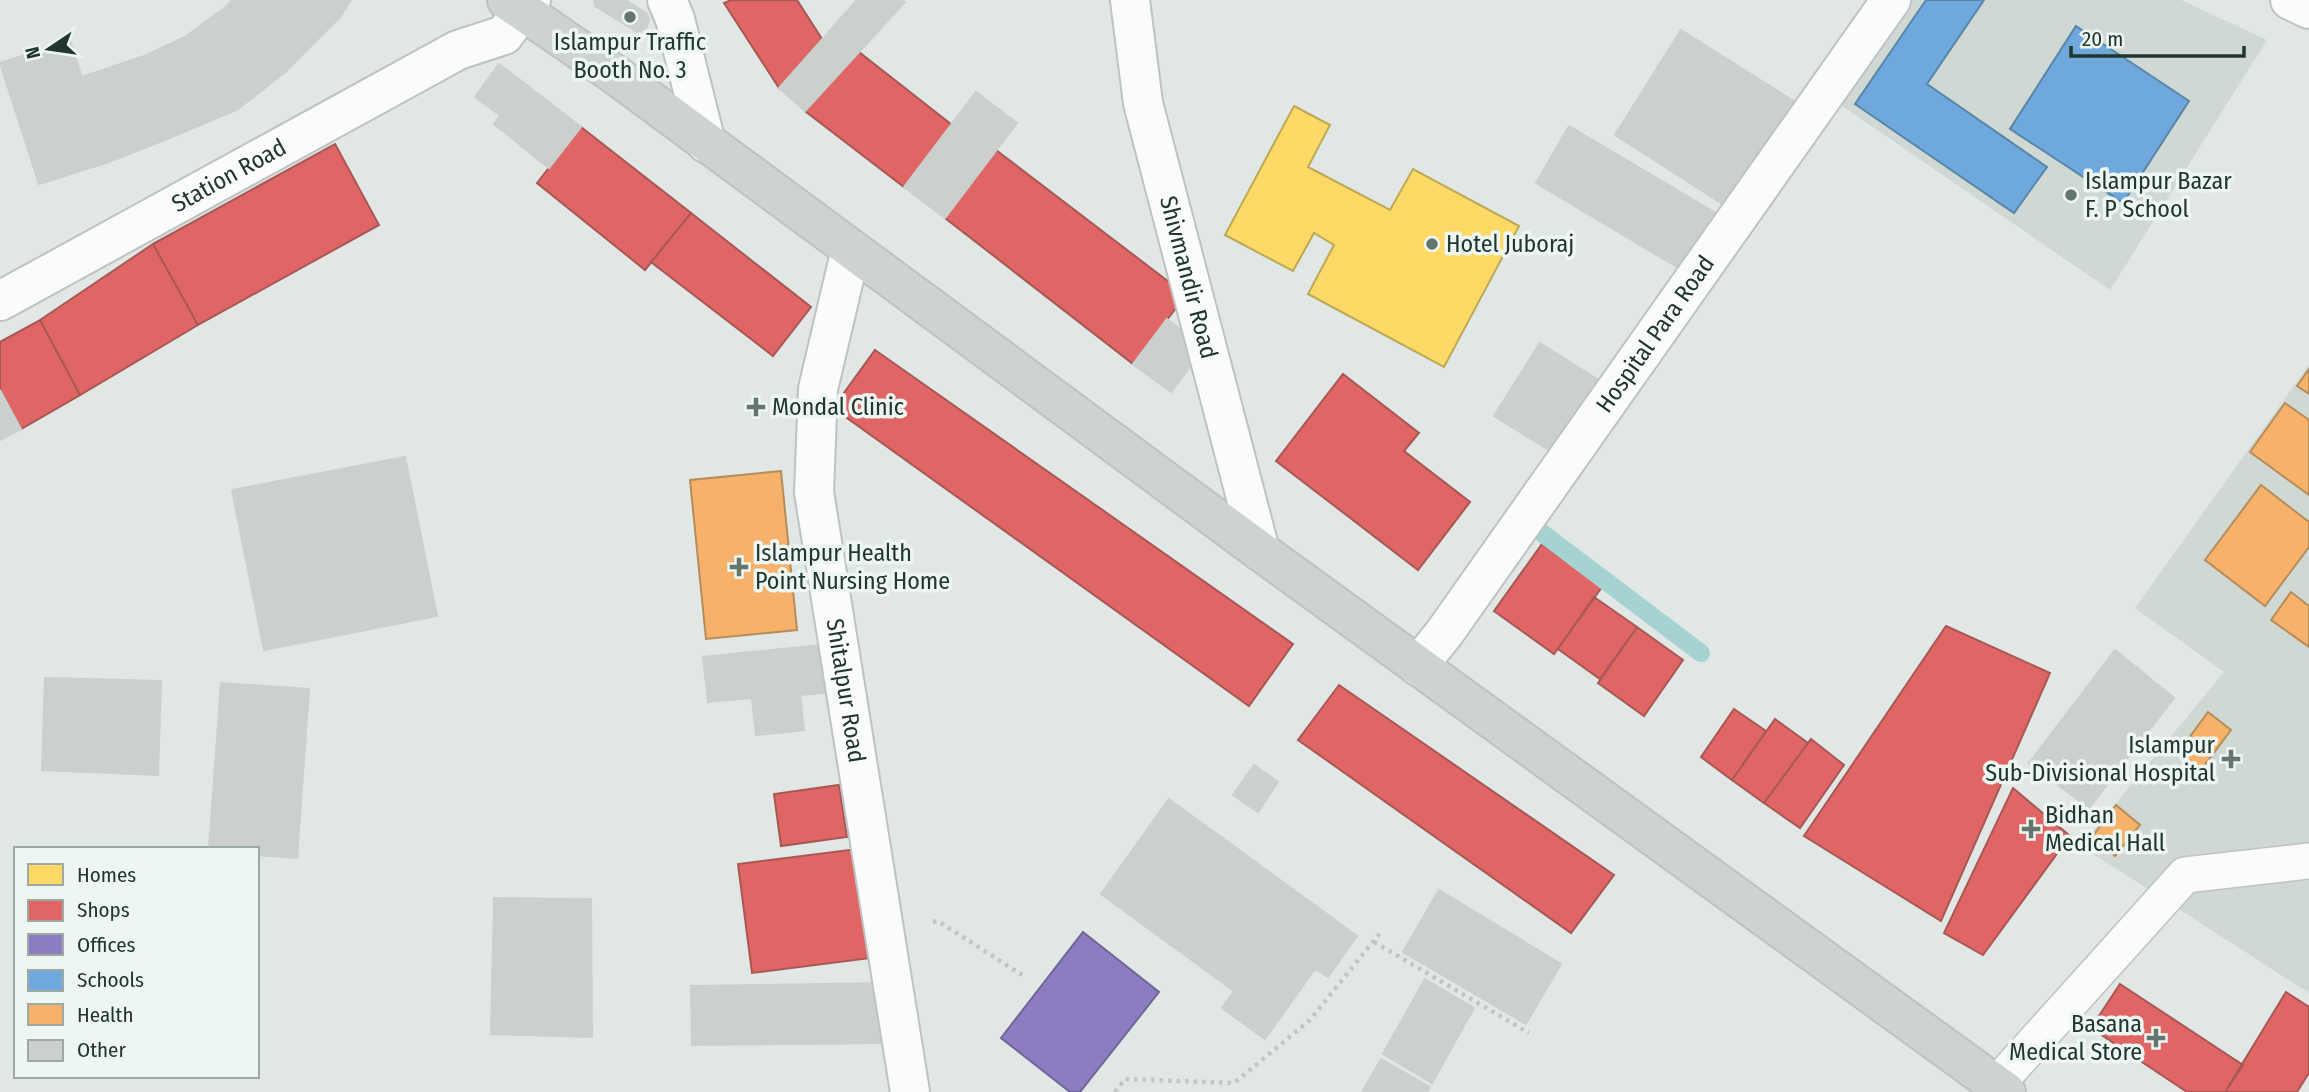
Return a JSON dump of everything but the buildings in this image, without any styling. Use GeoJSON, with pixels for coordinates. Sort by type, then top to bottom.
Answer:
{"type":"FeatureCollection","features":[{"type":"Feature","properties":{"kind":"main road"},"geometry":{"type":"LineString","coordinates":[[520,4],[1260,551],[2001,1088]]}},
{"type":"Feature","properties":{"kind":"street"},"geometry":{"type":"LineString","coordinates":[[667,0],[676,19],[706,143]]}},
{"type":"Feature","properties":{"kind":"street","name":"Shivmandir Road"},"geometry":{"type":"LineString","coordinates":[[1130,0],[1143,103],[1260,551]]}},
{"type":"Feature","properties":{"kind":"street","name":"Hospital Para Road"},"geometry":{"type":"LineString","coordinates":[[1418,666],[1445,632],[1891,0]]}},
{"type":"Feature","properties":{"kind":"street"},"geometry":{"type":"LineString","coordinates":[[2290,0],[2309,9]]}},
{"type":"Feature","properties":{"kind":"street","name":"Station Road"},"geometry":{"type":"LineString","coordinates":[[0,301],[458,50],[504,36],[520,4]]}},
{"type":"Feature","properties":{"kind":"street","name":"Shitalpur Road"},"geometry":{"type":"LineString","coordinates":[[851,249],[818,389],[814,492],[910,1092]]}},
{"type":"Feature","properties":{"kind":"lane"},"geometry":{"type":"LineString","coordinates":[[2001,1088],[2185,875],[2309,861]]}},
{"type":"Feature","properties":{"kind":"path"},"geometry":{"type":"LineString","coordinates":[[884,933],[938,921],[1022,975]]}},
{"type":"Feature","properties":{"kind":"path"},"geometry":{"type":"LineString","coordinates":[[1115,1092],[1125,1079],[1234,1083],[1310,1020],[1380,933]]}},
{"type":"Feature","properties":{"kind":"path"},"geometry":{"type":"LineString","coordinates":[[1374,942],[1529,1033]]}},
{"type":"Feature","properties":{"kind":"shaded area","name":"Islampur Bazar F. P School"},"geometry":{"type":"Polygon","coordinates":[[[1908,0],[2181,0],[2267,40],[2110,290],[1835,101],[1908,0]]]}},
{"type":"Feature","properties":{"kind":"shaded area","name":"Islampur Sub-Divisional Hospital"},"geometry":{"type":"Polygon","coordinates":[[[2309,365],[2309,993],[2081,846],[2224,672],[2135,608],[2309,365]]]}},
{"type":"Feature","properties":{"kind":"waterway"},"geometry":{"type":"LineString","coordinates":[[1538,530],[1701,653]]}},
{"type":"Feature","properties":{"kind":"place","name":"Islampur Traffic Booth No. 3"},"geometry":{"type":"Point","coordinates":[630,17]}},
{"type":"Feature","properties":{"kind":"place","name":"Islampur Bazar F. P School"},"geometry":{"type":"Point","coordinates":[2071,195]}},
{"type":"Feature","properties":{"kind":"place","name":"Hotel Juboraj"},"geometry":{"type":"Point","coordinates":[1432,244]}},
{"type":"Feature","properties":{"kind":"place","name":"Mondal Clinic"},"geometry":{"type":"Point","coordinates":[756,407]}},
{"type":"Feature","properties":{"kind":"place","name":"Islampur Health Point Nursing Home"},"geometry":{"type":"Point","coordinates":[739,567]}},
{"type":"Feature","properties":{"kind":"place","name":"Islampur Sub-Divisional Hospital"},"geometry":{"type":"Point","coordinates":[2231,759]}},
{"type":"Feature","properties":{"kind":"place","name":"Bidhan Medical Hall"},"geometry":{"type":"Point","coordinates":[2031,829]}},
{"type":"Feature","properties":{"kind":"place","name":"Basana Medical Store"},"geometry":{"type":"Point","coordinates":[2156,1038]}}]}
